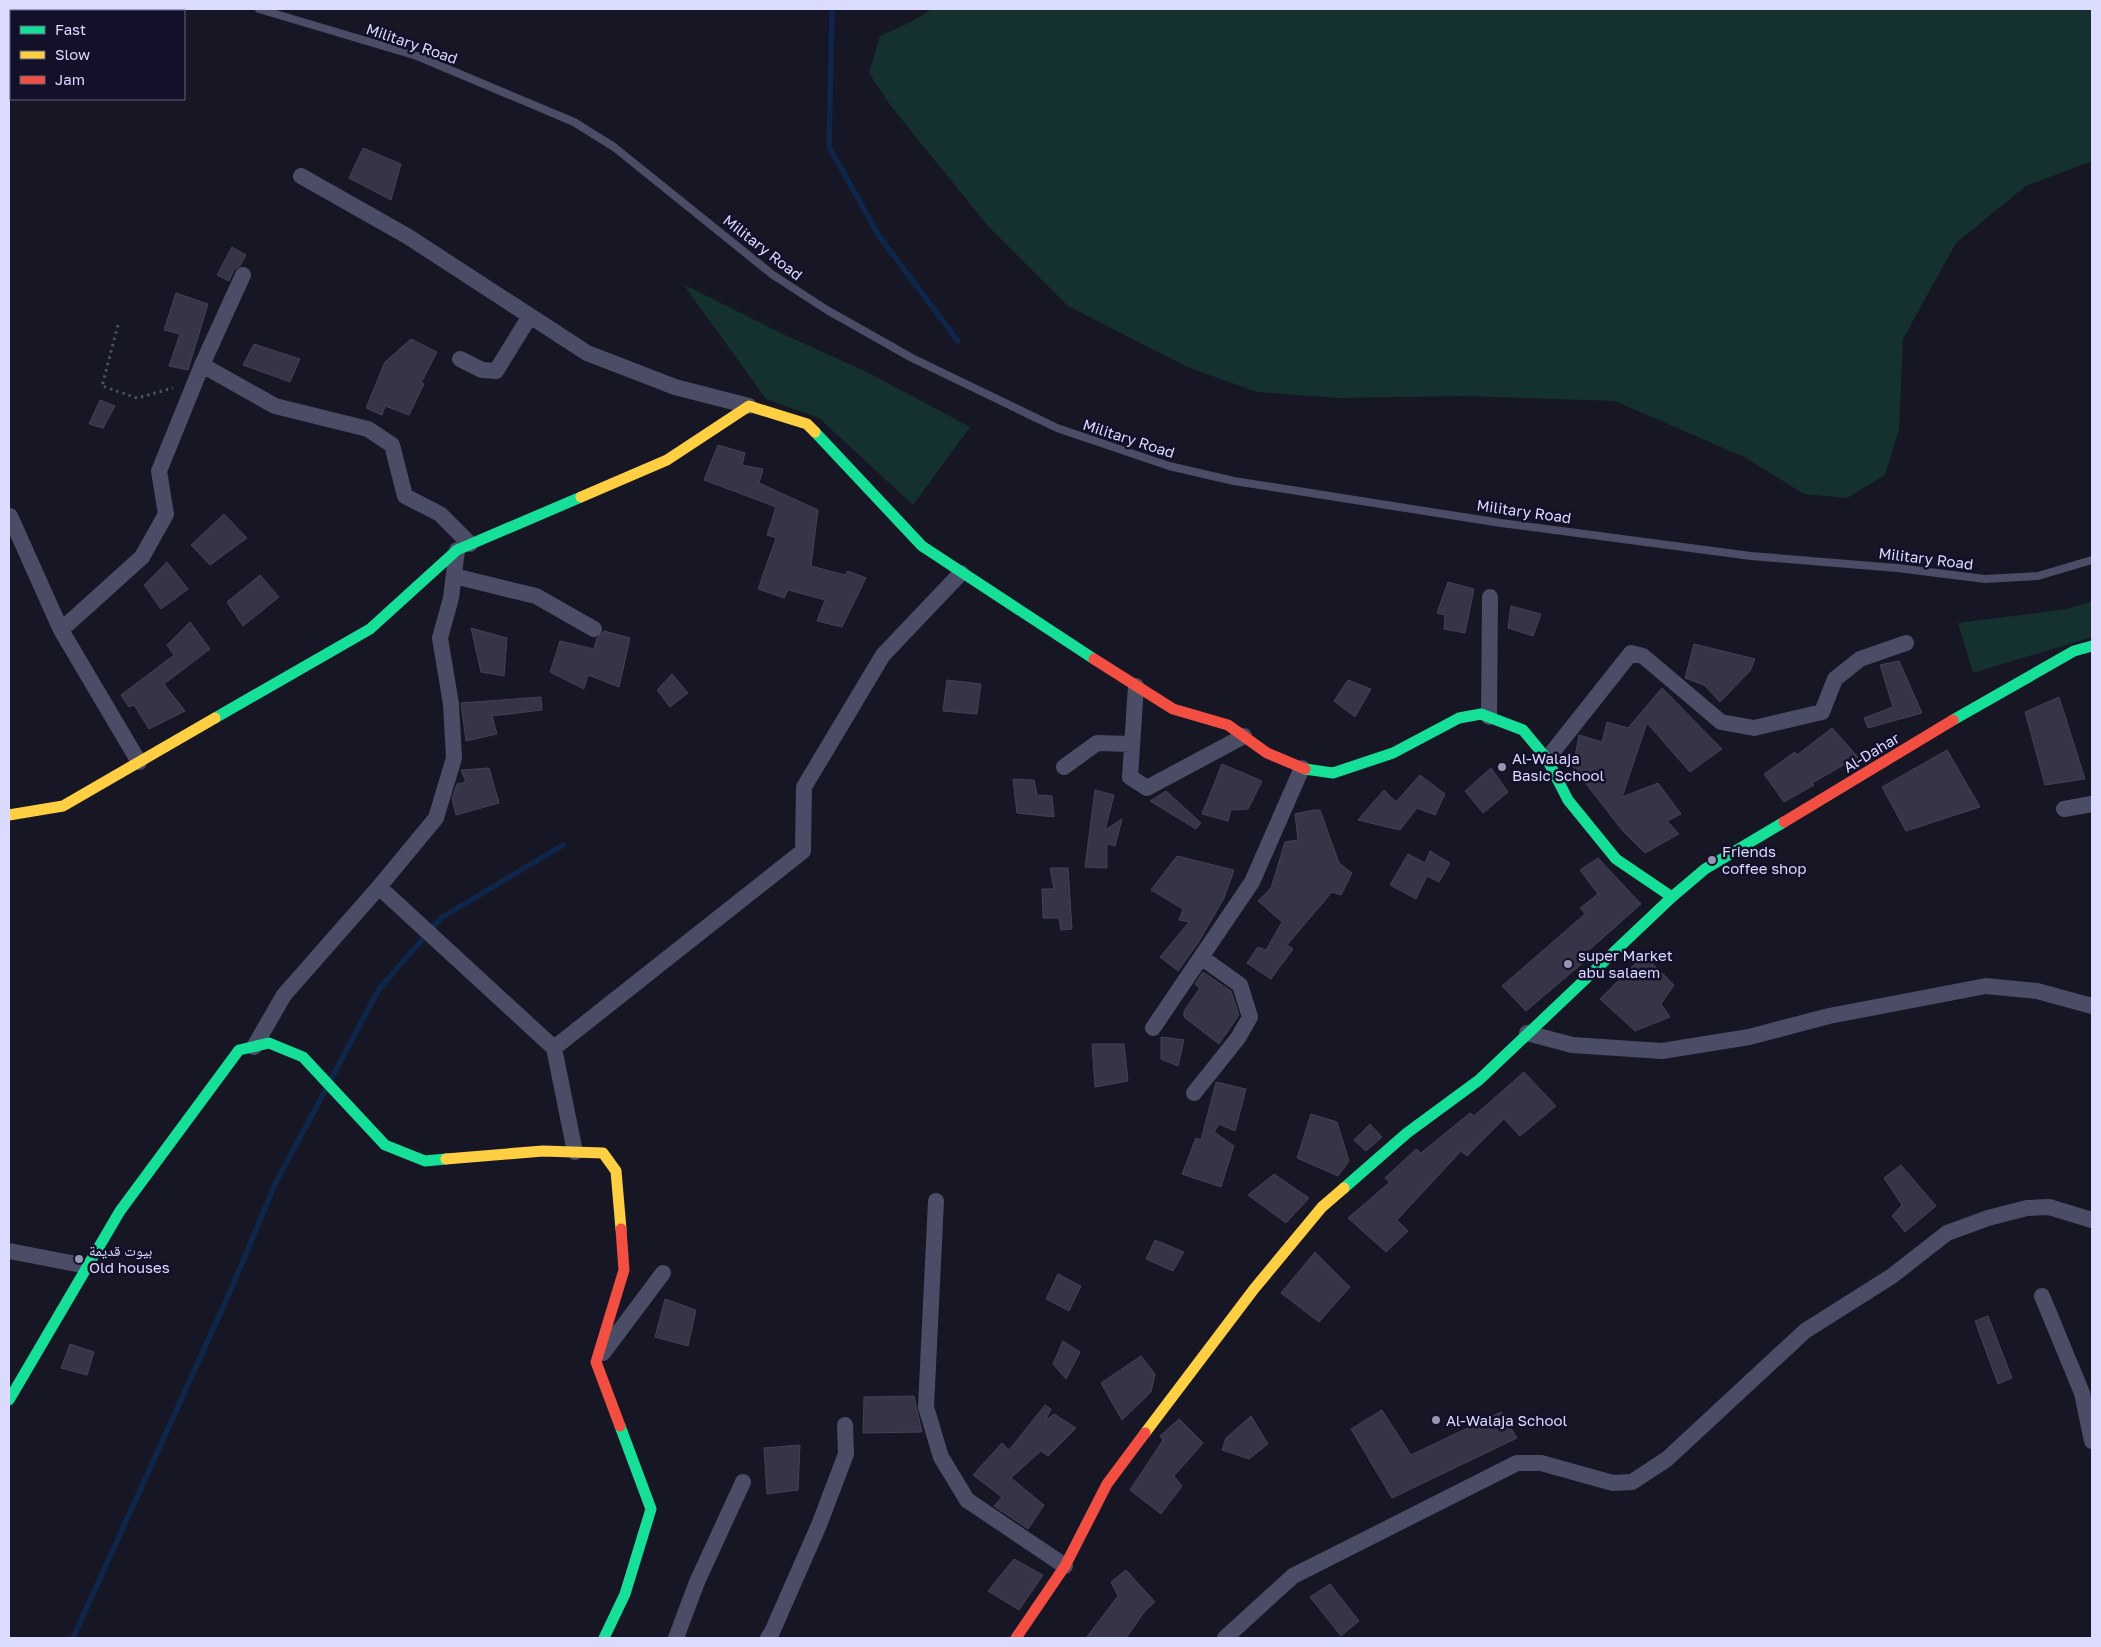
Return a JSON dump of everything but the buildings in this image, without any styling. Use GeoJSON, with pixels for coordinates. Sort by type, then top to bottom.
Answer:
{"type":"FeatureCollection","features":[{"type":"Feature","properties":{"kind":"street"},"geometry":{"type":"LineString","coordinates":[[301,176],[407,236],[587,352],[675,387],[749,406],[807,424],[922,546],[1173,709],[1228,725],[1267,753],[1302,768],[1333,774],[1393,753],[1459,718],[1481,714],[1523,730],[1547,760],[1568,800],[1616,859],[1672,897]]}},
{"type":"Feature","properties":{"kind":"street"},"geometry":{"type":"LineString","coordinates":[[61,630],[142,557],[166,514],[159,471],[202,365],[243,275]]}},
{"type":"Feature","properties":{"kind":"street"},"geometry":{"type":"LineString","coordinates":[[460,359],[482,370],[496,372],[530,316]]}},
{"type":"Feature","properties":{"kind":"street"},"geometry":{"type":"LineString","coordinates":[[202,365],[275,406],[368,429],[392,445],[405,496],[440,514],[464,547]]}},
{"type":"Feature","properties":{"kind":"street"},"geometry":{"type":"LineString","coordinates":[[9,815],[63,806],[370,629],[464,547],[666,460],[749,406]]}},
{"type":"Feature","properties":{"kind":"street"},"geometry":{"type":"LineString","coordinates":[[10,516],[61,630],[139,762]]}},
{"type":"Feature","properties":{"kind":"street"},"geometry":{"type":"LineString","coordinates":[[254,1047],[284,995],[379,887],[436,818],[454,758],[451,704],[440,638],[451,598],[454,576],[464,547]]}},
{"type":"Feature","properties":{"kind":"street"},"geometry":{"type":"LineString","coordinates":[[554,1048],[803,851],[804,787],[883,655],[961,573]]}},
{"type":"Feature","properties":{"kind":"street"},"geometry":{"type":"LineString","coordinates":[[454,576],[536,596],[594,629]]}},
{"type":"Feature","properties":{"kind":"street"},"geometry":{"type":"LineString","coordinates":[[1489,717],[1490,597]]}},
{"type":"Feature","properties":{"kind":"street"},"geometry":{"type":"LineString","coordinates":[[1547,760],[1631,653],[1644,656],[1721,722],[1754,728],[1822,712],[1835,679],[1860,659],[1906,643]]}},
{"type":"Feature","properties":{"kind":"street","name":"Al-Dahar"},"geometry":{"type":"LineString","coordinates":[[1016,1638],[1065,1566],[1107,1484],[1225,1327],[1322,1207],[1407,1133],[1479,1080],[1672,897],[1705,869],[1986,700],[2074,651],[2092,646]]}},
{"type":"Feature","properties":{"kind":"street"},"geometry":{"type":"LineString","coordinates":[[1136,686],[1130,777],[1147,788],[1244,736]]}},
{"type":"Feature","properties":{"kind":"street"},"geometry":{"type":"LineString","coordinates":[[1064,767],[1097,743],[1132,744]]}},
{"type":"Feature","properties":{"kind":"street"},"geometry":{"type":"LineString","coordinates":[[1153,1028],[1252,882],[1302,768]]}},
{"type":"Feature","properties":{"kind":"street"},"geometry":{"type":"LineString","coordinates":[[2064,809],[2092,804]]}},
{"type":"Feature","properties":{"kind":"street"},"geometry":{"type":"LineString","coordinates":[[379,887],[554,1048],[576,1152]]}},
{"type":"Feature","properties":{"kind":"street"},"geometry":{"type":"LineString","coordinates":[[1194,1093],[1238,1038],[1250,1017],[1240,985],[1201,957]]}},
{"type":"Feature","properties":{"kind":"street"},"geometry":{"type":"LineString","coordinates":[[1527,1033],[1572,1045],[1662,1051],[1749,1037],[1829,1016],[1986,986],[2036,991],[2092,1006]]}},
{"type":"Feature","properties":{"kind":"street"},"geometry":{"type":"LineString","coordinates":[[9,1400],[120,1211],[239,1050],[269,1043],[303,1057],[385,1146],[425,1161],[543,1151],[603,1153],[616,1171],[624,1270],[596,1362],[651,1509],[625,1594],[604,1638]]}},
{"type":"Feature","properties":{"kind":"street"},"geometry":{"type":"LineString","coordinates":[[936,1201],[926,1407],[941,1457],[967,1500],[1065,1566]]}},
{"type":"Feature","properties":{"kind":"street"},"geometry":{"type":"LineString","coordinates":[[1225,1638],[1293,1576],[1517,1463],[1541,1463],[1613,1483],[1632,1482],[1667,1459],[1806,1331],[1892,1276],[1947,1233],[1988,1218],[2026,1208],[2049,1206],[2092,1220]]}},
{"type":"Feature","properties":{"kind":"street"},"geometry":{"type":"LineString","coordinates":[[9,1251],[87,1266]]}},
{"type":"Feature","properties":{"kind":"street"},"geometry":{"type":"LineString","coordinates":[[596,1362],[663,1273]]}},
{"type":"Feature","properties":{"kind":"street"},"geometry":{"type":"LineString","coordinates":[[2042,1296],[2082,1393],[2092,1441]]}},
{"type":"Feature","properties":{"kind":"street"},"geometry":{"type":"LineString","coordinates":[[768,1638],[819,1525],[846,1454],[845,1425]]}},
{"type":"Feature","properties":{"kind":"street"},"geometry":{"type":"LineString","coordinates":[[676,1638],[697,1582],[743,1482]]}},
{"type":"Feature","properties":{"kind":"lane","name":"Military Road"},"geometry":{"type":"LineString","coordinates":[[259,9],[416,56],[574,122],[614,147],[773,276],[827,310],[912,358],[1057,428],[1169,466],[1234,482],[1501,523],[1752,556],[1897,568],[1986,579],[2038,576],[2092,560]]}},
{"type":"Feature","properties":{"kind":"path"},"geometry":{"type":"LineString","coordinates":[[118,325],[102,386],[137,398],[166,388],[194,386]]}},
{"type":"Feature","properties":{"kind":"green space"},"geometry":{"type":"Polygon","coordinates":[[[932,9],[2092,9],[2092,161],[2026,186],[1956,243],[1903,339],[1899,429],[1885,475],[1847,498],[1804,494],[1744,457],[1615,401],[1464,396],[1339,398],[1257,392],[1187,367],[1068,306],[987,225],[890,105],[869,73],[880,36],[913,21],[932,9]]]}},
{"type":"Feature","properties":{"kind":"green space"},"geometry":{"type":"Polygon","coordinates":[[[683,284],[785,335],[867,372],[970,427],[913,505],[819,418],[766,399],[683,284]]]}},
{"type":"Feature","properties":{"kind":"green space"},"geometry":{"type":"Polygon","coordinates":[[[2092,601],[2092,637],[1973,673],[1958,623],[2067,609],[2092,601]]]}},
{"type":"Feature","properties":{"kind":"waterway"},"geometry":{"type":"LineString","coordinates":[[832,9],[829,147],[879,236],[958,341]]}},
{"type":"Feature","properties":{"kind":"waterway"},"geometry":{"type":"LineString","coordinates":[[330,1081],[379,989],[441,918],[563,845]]}},
{"type":"Feature","properties":{"kind":"waterway"},"geometry":{"type":"LineString","coordinates":[[73,1638],[229,1294],[276,1182],[326,1089]]}},
{"type":"Feature","properties":{"kind":"traffic: fast"},"geometry":{"type":"LineString","coordinates":[[815,432],[922,546],[1094,659]]}},
{"type":"Feature","properties":{"kind":"traffic: fast"},"geometry":{"type":"LineString","coordinates":[[215,718],[370,629],[457,550],[581,497]]}},
{"type":"Feature","properties":{"kind":"traffic: fast"},"geometry":{"type":"LineString","coordinates":[[1953,720],[2074,651],[2092,646]]}},
{"type":"Feature","properties":{"kind":"traffic: fast"},"geometry":{"type":"LineString","coordinates":[[1305,769],[1333,773],[1393,753],[1459,718],[1481,714],[1523,730],[1547,759],[1568,800],[1616,859],[1672,897]]}},
{"type":"Feature","properties":{"kind":"traffic: fast"},"geometry":{"type":"LineString","coordinates":[[1344,1188],[1407,1133],[1479,1080],[1672,897],[1705,869],[1784,822]]}},
{"type":"Feature","properties":{"kind":"traffic: fast"},"geometry":{"type":"LineString","coordinates":[[9,1400],[120,1211],[239,1050],[269,1043],[303,1057],[385,1145],[425,1161],[446,1159]]}},
{"type":"Feature","properties":{"kind":"traffic: fast"},"geometry":{"type":"LineString","coordinates":[[604,1638],[625,1594],[651,1509],[620,1426]]}},
{"type":"Feature","properties":{"kind":"traffic: slow"},"geometry":{"type":"LineString","coordinates":[[581,497],[667,460],[749,406],[807,424],[815,432]]}},
{"type":"Feature","properties":{"kind":"traffic: slow"},"geometry":{"type":"LineString","coordinates":[[9,815],[63,806],[215,718]]}},
{"type":"Feature","properties":{"kind":"traffic: slow"},"geometry":{"type":"LineString","coordinates":[[446,1159],[543,1151],[603,1153],[616,1171],[621,1229]]}},
{"type":"Feature","properties":{"kind":"traffic: slow"},"geometry":{"type":"LineString","coordinates":[[1145,1433],[1254,1289],[1322,1207],[1344,1188]]}},
{"type":"Feature","properties":{"kind":"traffic: jam"},"geometry":{"type":"LineString","coordinates":[[1094,659],[1173,709],[1228,725],[1267,753],[1305,769]]}},
{"type":"Feature","properties":{"kind":"traffic: jam"},"geometry":{"type":"LineString","coordinates":[[1784,822],[1953,720]]}},
{"type":"Feature","properties":{"kind":"traffic: jam"},"geometry":{"type":"LineString","coordinates":[[620,1426],[596,1362],[624,1270],[621,1229]]}},
{"type":"Feature","properties":{"kind":"traffic: jam"},"geometry":{"type":"LineString","coordinates":[[1016,1638],[1065,1566],[1107,1484],[1145,1433]]}},
{"type":"Feature","properties":{"kind":"place","name":"Al-Walaja Basic School"},"geometry":{"type":"Point","coordinates":[1502,767]}},
{"type":"Feature","properties":{"kind":"place","name":"Friends coffee shop"},"geometry":{"type":"Point","coordinates":[1712,860]}},
{"type":"Feature","properties":{"kind":"place","name":"super Market abu salaem"},"geometry":{"type":"Point","coordinates":[1568,964]}},
{"type":"Feature","properties":{"kind":"place","name":"بيوت قديمة Old houses"},"geometry":{"type":"Point","coordinates":[79,1259]}},
{"type":"Feature","properties":{"kind":"place","name":"Al-Walaja School"},"geometry":{"type":"Point","coordinates":[1436,1420]}}]}
